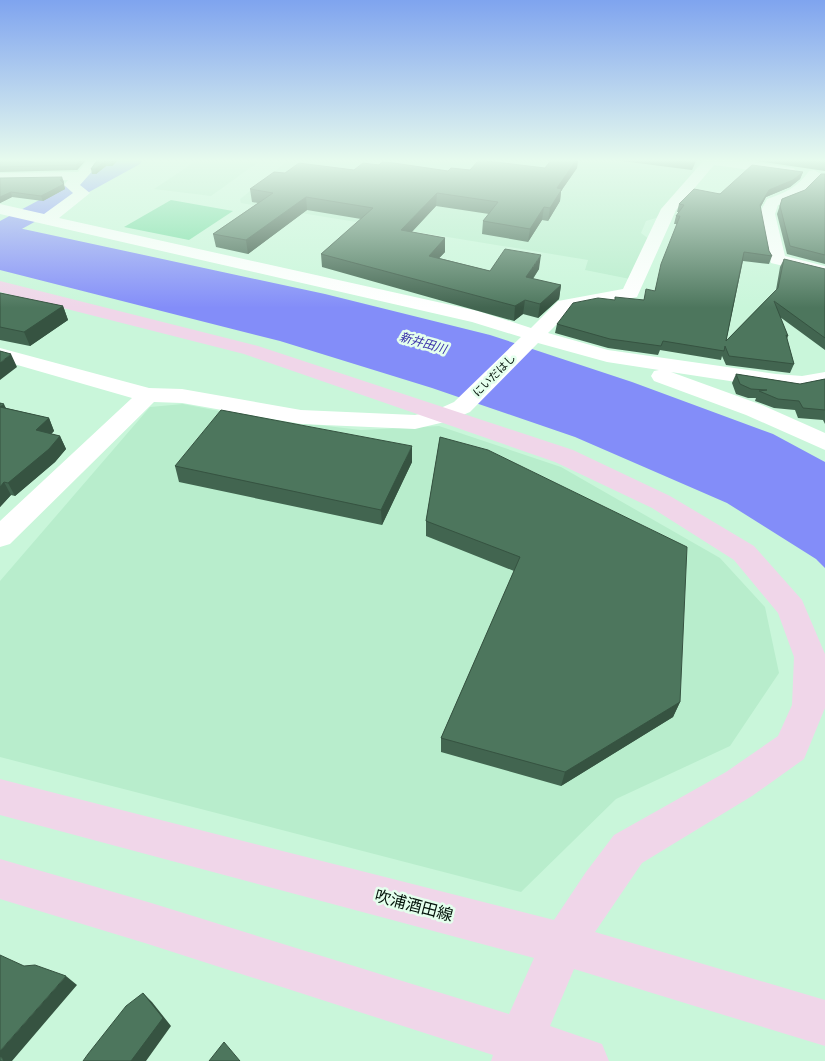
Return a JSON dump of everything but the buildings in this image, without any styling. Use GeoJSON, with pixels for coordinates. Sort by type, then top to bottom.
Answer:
{"type":"FeatureCollection","features":[{"type":"Feature","properties":{"kind":"street"},"geometry":{"type":"LineString","coordinates":[[0,209],[478,317],[530,339],[607,356],[776,381],[802,383],[825,379]]}},
{"type":"Feature","properties":{"kind":"street"},"geometry":{"type":"LineString","coordinates":[[47,219],[57,209]]}},
{"type":"Feature","properties":{"kind":"street","name":"にいだはし"},"geometry":{"type":"LineString","coordinates":[[451,411],[565,305],[630,292],[669,209]]}},
{"type":"Feature","properties":{"kind":"street"},"geometry":{"type":"LineString","coordinates":[[769,209],[767,214],[777,259],[825,271]]}},
{"type":"Feature","properties":{"kind":"street"},"geometry":{"type":"LineString","coordinates":[[0,286],[251,350],[451,411],[564,456],[661,502],[744,553],[790,608],[810,657],[809,705],[791,747],[739,784],[628,848],[600,886],[563,944],[518,1050]]}},
{"type":"Feature","properties":{"kind":"street"},"geometry":{"type":"LineString","coordinates":[[0,354],[148,395],[182,396],[301,418],[415,422],[451,411]]}},
{"type":"Feature","properties":{"kind":"street"},"geometry":{"type":"LineString","coordinates":[[607,356],[754,410],[825,442]]}},
{"type":"Feature","properties":{"kind":"street"},"geometry":{"type":"LineString","coordinates":[[0,536],[148,395]]}},
{"type":"Feature","properties":{"kind":"street","name":"吹浦酒田線"},"geometry":{"type":"LineString","coordinates":[[0,797],[563,944],[820,1022]]}},
{"type":"Feature","properties":{"kind":"street"},"geometry":{"type":"LineString","coordinates":[[0,879],[518,1050],[585,1061]]}},
{"type":"Feature","properties":{"kind":"shaded area"},"geometry":{"type":"Polygon","coordinates":[[[275,209],[664,209],[656,218],[646,221],[641,233],[649,239],[630,279],[585,270],[588,260],[275,209]]]}},
{"type":"Feature","properties":{"kind":"shaded area"},"geometry":{"type":"Polygon","coordinates":[[[183,404],[250,417],[361,430],[439,426],[561,467],[720,558],[765,607],[779,673],[730,746],[616,799],[521,892],[0,757],[0,581],[150,407],[183,404]]]}},
{"type":"Feature","properties":{"kind":"green space"},"geometry":{"type":"Polygon","coordinates":[[[156,209],[219,209],[233,211],[189,240],[124,227],[156,209]]]}},
{"type":"Feature","properties":{"kind":"water","name":"新井田川"},"geometry":{"type":"Polygon","coordinates":[[[0,224],[325,294],[490,335],[632,382],[773,434],[825,462],[825,568],[816,559],[727,503],[575,437],[432,388],[280,341],[0,270],[0,224]]]}},
{"type":"Feature","properties":{"kind":"waterway"},"geometry":{"type":"LineString","coordinates":[[0,231],[41,209]]}}]}
